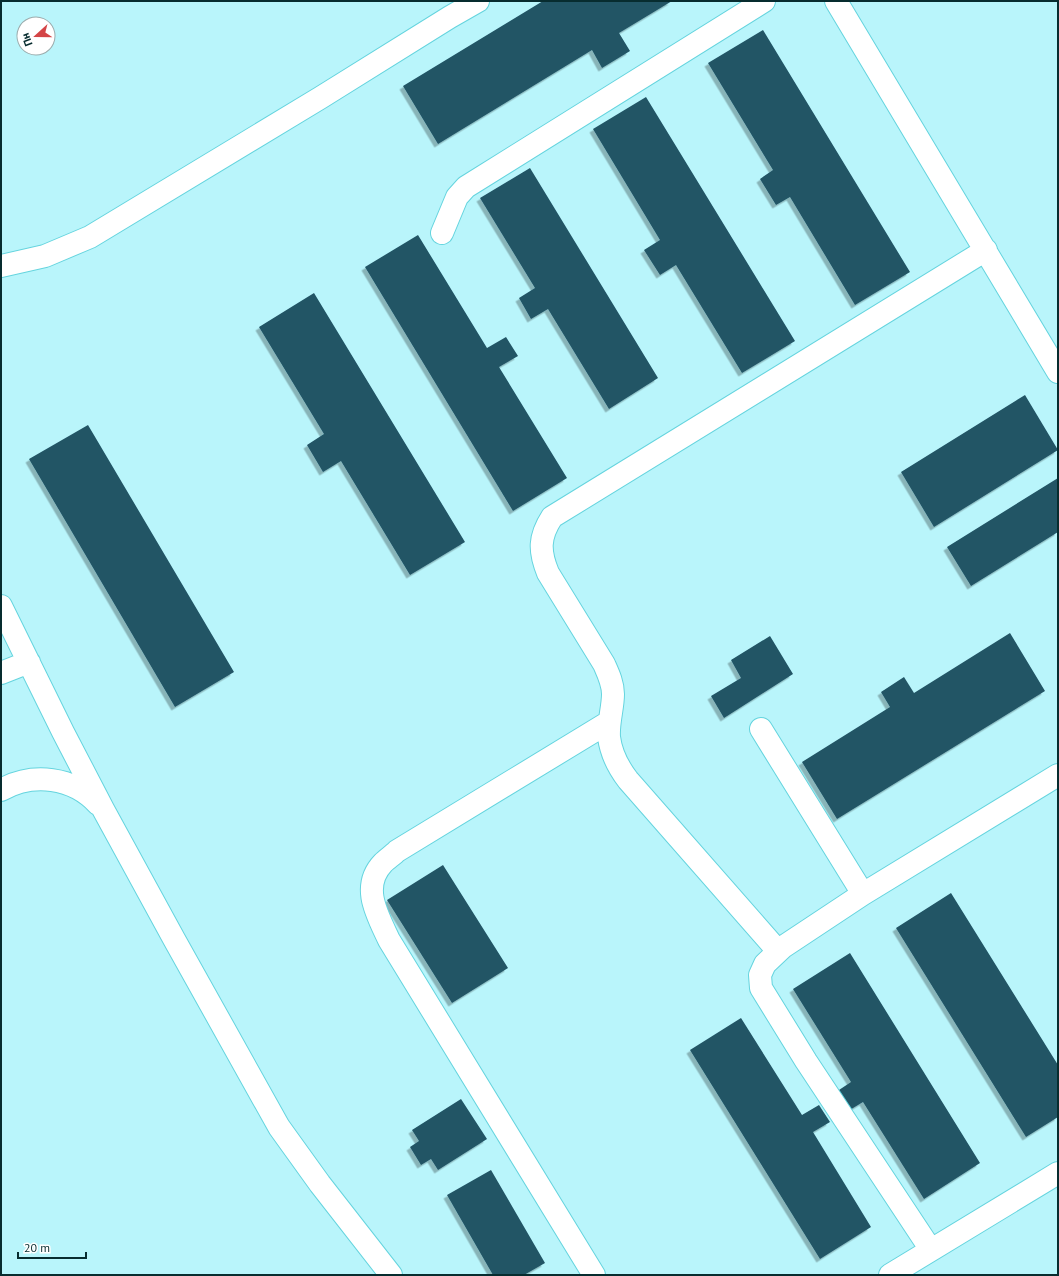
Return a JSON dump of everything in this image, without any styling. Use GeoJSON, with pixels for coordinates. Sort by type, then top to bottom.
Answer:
{"type":"FeatureCollection","features":[{"type":"Feature","properties":{"kind":"street"},"geometry":{"type":"LineString","coordinates":[[1,266],[45,256],[90,237],[478,1]]}},
{"type":"Feature","properties":{"kind":"street"},"geometry":{"type":"LineString","coordinates":[[442,233],[457,197],[466,187],[764,1]]}},
{"type":"Feature","properties":{"kind":"street"},"geometry":{"type":"LineString","coordinates":[[836,1],[1058,372]]}},
{"type":"Feature","properties":{"kind":"street"},"geometry":{"type":"LineString","coordinates":[[778,951],[619,768],[609,738],[609,722],[613,692],[610,677],[604,664],[548,573],[543,562],[541,550],[542,538],[552,517],[986,250]]}},
{"type":"Feature","properties":{"kind":"street"},"geometry":{"type":"LineString","coordinates":[[1,606],[103,809],[279,1126],[320,1184],[391,1275]]}},
{"type":"Feature","properties":{"kind":"street"},"geometry":{"type":"LineString","coordinates":[[1,673],[29,662]]}},
{"type":"Feature","properties":{"kind":"street"},"geometry":{"type":"LineString","coordinates":[[594,1275],[389,940],[376,912],[371,893],[374,877],[382,864],[397,851],[609,722]]}},
{"type":"Feature","properties":{"kind":"street"},"geometry":{"type":"LineString","coordinates":[[761,729],[863,894]]}},
{"type":"Feature","properties":{"kind":"street"},"geometry":{"type":"LineString","coordinates":[[931,1250],[806,1062],[762,988],[760,975],[765,964],[778,951],[863,894],[1058,775]]}},
{"type":"Feature","properties":{"kind":"street"},"geometry":{"type":"LineString","coordinates":[[1,790],[23,781],[38,779],[52,780],[67,783],[81,789],[93,798],[103,809]]}},
{"type":"Feature","properties":{"kind":"street"},"geometry":{"type":"LineString","coordinates":[[890,1275],[1058,1173]]}},
{"type":"Feature","properties":{"kind":"building"},"geometry":{"type":"Polygon","coordinates":[[[543,1],[672,1],[619,33],[630,51],[602,68],[592,50],[438,144],[403,86],[543,1]]]}},
{"type":"Feature","properties":{"kind":"building"},"geometry":{"type":"Polygon","coordinates":[[[763,30],[910,272],[855,305],[790,197],[776,205],[760,179],[773,170],[708,63],[763,30]]]}},
{"type":"Feature","properties":{"kind":"building"},"geometry":{"type":"Polygon","coordinates":[[[646,97],[795,341],[742,373],[676,265],[660,275],[644,250],[660,240],[593,129],[646,97]]]}},
{"type":"Feature","properties":{"kind":"building"},"geometry":{"type":"Polygon","coordinates":[[[530,168],[658,378],[609,409],[548,309],[531,319],[519,298],[535,288],[480,198],[530,168]]]}},
{"type":"Feature","properties":{"kind":"building"},"geometry":{"type":"Polygon","coordinates":[[[418,235],[487,348],[506,337],[518,356],[499,367],[567,478],[513,511],[365,267],[418,235]]]}},
{"type":"Feature","properties":{"kind":"building"},"geometry":{"type":"Polygon","coordinates":[[[314,293],[465,542],[410,575],[341,461],[323,472],[307,445],[324,434],[259,327],[314,293]]]}},
{"type":"Feature","properties":{"kind":"building"},"geometry":{"type":"Polygon","coordinates":[[[1025,395],[1058,450],[934,527],[901,472],[1025,395]]]}},
{"type":"Feature","properties":{"kind":"building"},"geometry":{"type":"Polygon","coordinates":[[[88,425],[234,672],[175,707],[29,459],[88,425]]]}},
{"type":"Feature","properties":{"kind":"building"},"geometry":{"type":"Polygon","coordinates":[[[1058,478],[1058,532],[971,586],[947,547],[1058,478]]]}},
{"type":"Feature","properties":{"kind":"building"},"geometry":{"type":"Polygon","coordinates":[[[1010,633],[1045,691],[837,819],[802,762],[890,707],[881,692],[904,677],[914,693],[1010,633]]]}},
{"type":"Feature","properties":{"kind":"building"},"geometry":{"type":"Polygon","coordinates":[[[770,636],[793,674],[724,718],[711,696],[741,678],[731,660],[770,636]]]}},
{"type":"Feature","properties":{"kind":"building"},"geometry":{"type":"Polygon","coordinates":[[[443,865],[508,968],[452,1003],[387,900],[443,865]]]}},
{"type":"Feature","properties":{"kind":"building"},"geometry":{"type":"Polygon","coordinates":[[[951,893],[1058,1065],[1058,1117],[1026,1137],[896,928],[951,893]]]}},
{"type":"Feature","properties":{"kind":"building"},"geometry":{"type":"Polygon","coordinates":[[[850,953],[980,1163],[924,1199],[863,1102],[848,1111],[836,1092],[851,1082],[793,989],[850,953]]]}},
{"type":"Feature","properties":{"kind":"building"},"geometry":{"type":"Polygon","coordinates":[[[741,1018],[802,1115],[819,1105],[830,1122],[813,1132],[871,1227],[820,1259],[690,1050],[741,1018]]]}},
{"type":"Feature","properties":{"kind":"building"},"geometry":{"type":"Polygon","coordinates":[[[461,1099],[487,1139],[438,1170],[431,1159],[421,1165],[410,1147],[419,1141],[412,1130],[461,1099]]]}},
{"type":"Feature","properties":{"kind":"building"},"geometry":{"type":"Polygon","coordinates":[[[491,1170],[545,1263],[524,1275],[493,1275],[447,1195],[491,1170]]]}}]}
